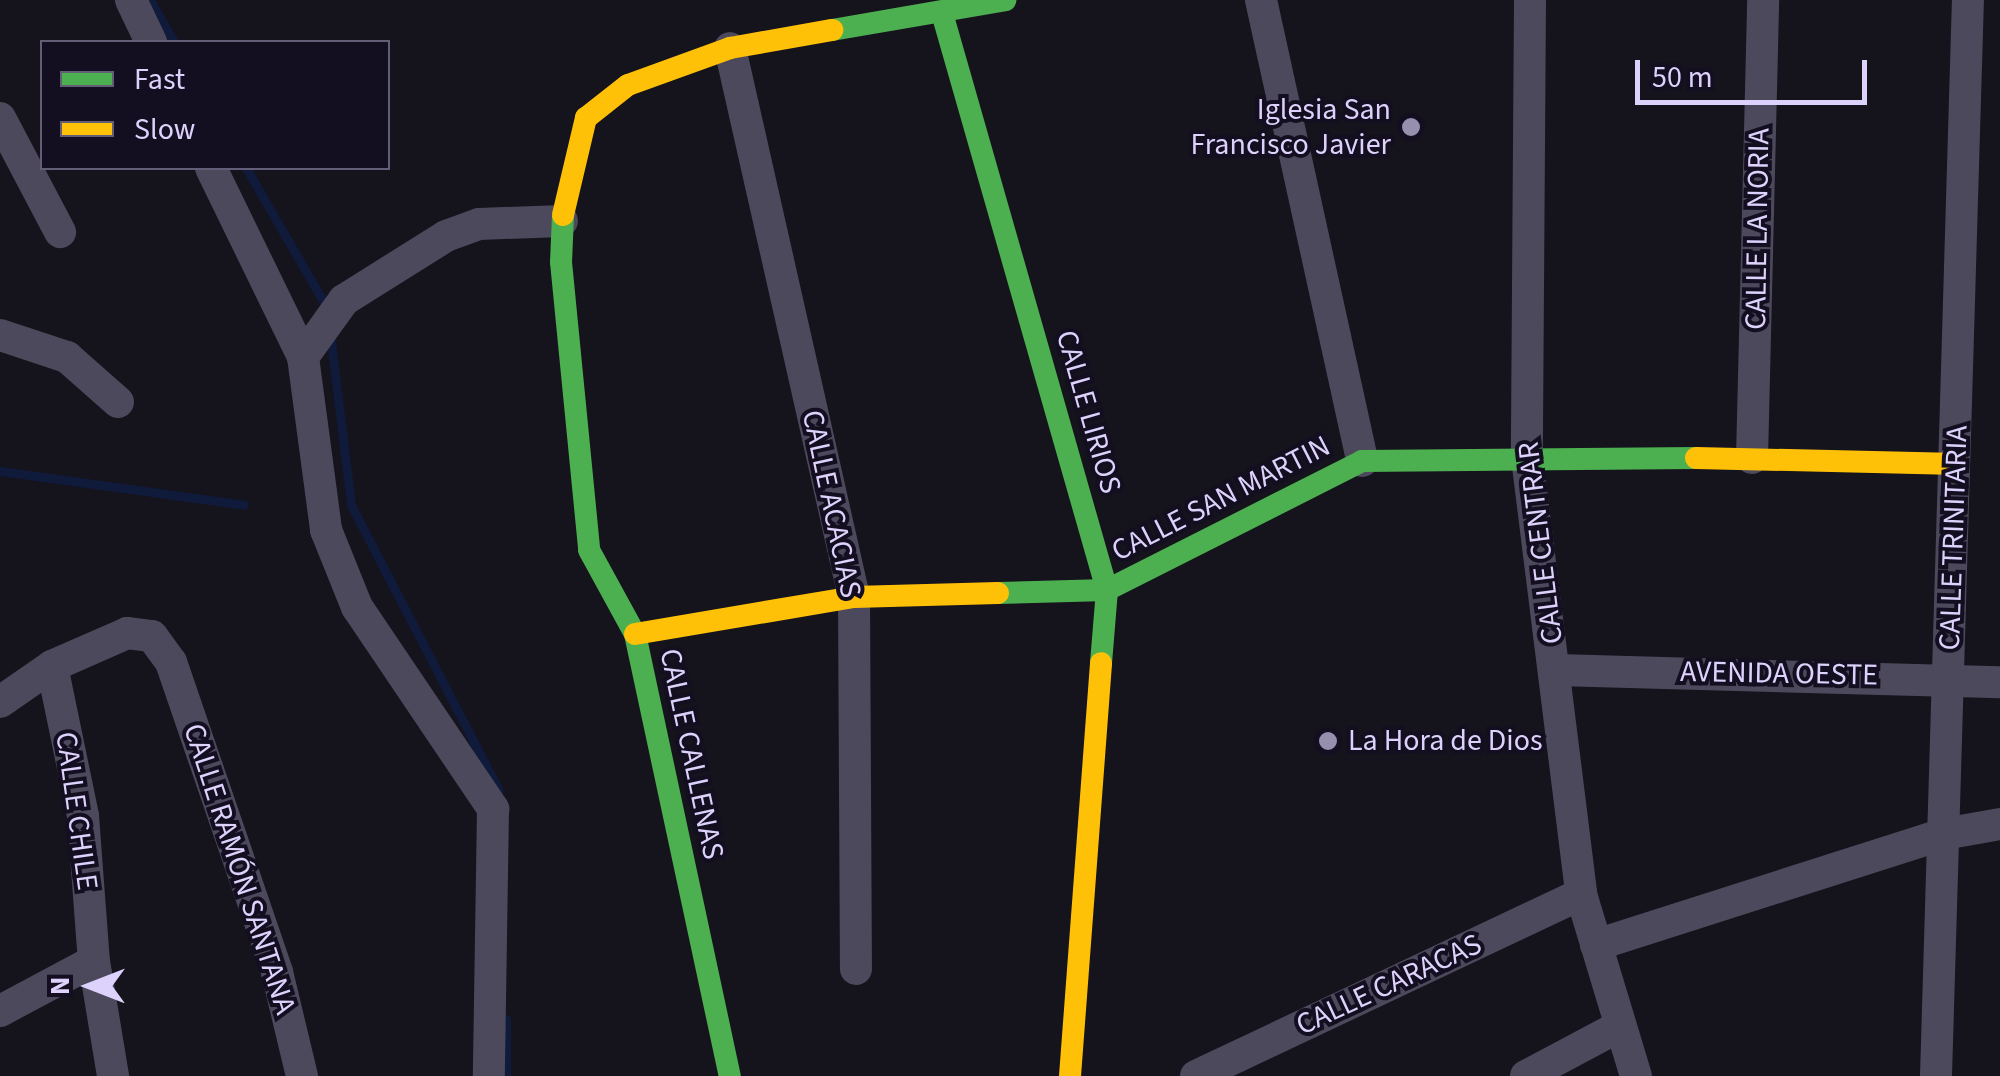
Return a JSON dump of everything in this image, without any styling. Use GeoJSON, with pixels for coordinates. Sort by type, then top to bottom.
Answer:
{"type":"FeatureCollection","features":[{"type":"Feature","properties":{"kind":"street"},"geometry":{"type":"LineString","coordinates":[[132,0],[151,40]]}},
{"type":"Feature","properties":{"kind":"street","name":"CALLE CALLENAS"},"geometry":{"type":"LineString","coordinates":[[730,1076],[635,634],[589,550],[562,221],[574,155],[586,118],[628,84],[730,48],[1005,0]]}},
{"type":"Feature","properties":{"kind":"street"},"geometry":{"type":"LineString","coordinates":[[1261,0],[1362,461]]}},
{"type":"Feature","properties":{"kind":"street","name":"CALLE CENTRAR"},"geometry":{"type":"LineString","coordinates":[[1530,0],[1527,458],[1557,670],[1580,894],[1636,1076]]}},
{"type":"Feature","properties":{"kind":"street","name":"CALLE LA NORIA"},"geometry":{"type":"LineString","coordinates":[[1752,458],[1763,0]]}},
{"type":"Feature","properties":{"kind":"street","name":"CALLE TRINITARIA"},"geometry":{"type":"LineString","coordinates":[[1936,1076],[1958,464],[1968,0]]}},
{"type":"Feature","properties":{"kind":"street","name":"CALLE LIRIOS"},"geometry":{"type":"LineString","coordinates":[[942,13],[1108,590],[1070,1076]]}},
{"type":"Feature","properties":{"kind":"street","name":"CALLE ACACIAS"},"geometry":{"type":"LineString","coordinates":[[730,48],[854,597],[856,970]]}},
{"type":"Feature","properties":{"kind":"street"},"geometry":{"type":"LineString","coordinates":[[0,118],[60,232]]}},
{"type":"Feature","properties":{"kind":"street"},"geometry":{"type":"LineString","coordinates":[[212,170],[303,357],[326,530],[357,607],[493,809],[489,1076]]}},
{"type":"Feature","properties":{"kind":"street"},"geometry":{"type":"LineString","coordinates":[[303,357],[344,300],[446,236],[479,224],[562,221]]}},
{"type":"Feature","properties":{"kind":"street"},"geometry":{"type":"LineString","coordinates":[[0,334],[66,357],[118,402]]}},
{"type":"Feature","properties":{"kind":"street","name":"CALLE SAN MARTIN"},"geometry":{"type":"LineString","coordinates":[[635,634],[854,597],[1108,590],[1362,461],[1752,458],[1958,464]]}},
{"type":"Feature","properties":{"kind":"street","name":"CALLE RAMÓN SANTANA"},"geometry":{"type":"LineString","coordinates":[[52,666],[127,633],[152,636],[172,662],[277,972],[302,1076]]}},
{"type":"Feature","properties":{"kind":"street"},"geometry":{"type":"LineString","coordinates":[[0,702],[52,666]]}},
{"type":"Feature","properties":{"kind":"street","name":"CALLE CHILE"},"geometry":{"type":"LineString","coordinates":[[52,666],[82,816],[94,960],[113,1076]]}},
{"type":"Feature","properties":{"kind":"street","name":"AVENIDA OESTE"},"geometry":{"type":"LineString","coordinates":[[1557,670],[1948,676],[2000,682]]}},
{"type":"Feature","properties":{"kind":"street"},"geometry":{"type":"LineString","coordinates":[[1596,945],[1944,834],[2000,824]]}},
{"type":"Feature","properties":{"kind":"street","name":"CALLE CARACAS"},"geometry":{"type":"LineString","coordinates":[[1196,1076],[1580,894]]}},
{"type":"Feature","properties":{"kind":"street"},"geometry":{"type":"LineString","coordinates":[[0,1011],[94,960]]}},
{"type":"Feature","properties":{"kind":"street"},"geometry":{"type":"LineString","coordinates":[[1526,1076],[1620,1026]]}},
{"type":"Feature","properties":{"kind":"waterway"},"geometry":{"type":"LineString","coordinates":[[150,0],[173,40]]}},
{"type":"Feature","properties":{"kind":"waterway"},"geometry":{"type":"LineString","coordinates":[[247,170],[327,308]]}},
{"type":"Feature","properties":{"kind":"waterway"},"geometry":{"type":"LineString","coordinates":[[330,333],[351,505],[499,790]]}},
{"type":"Feature","properties":{"kind":"waterway"},"geometry":{"type":"LineString","coordinates":[[0,471],[244,505]]}},
{"type":"Feature","properties":{"kind":"waterway"},"geometry":{"type":"LineString","coordinates":[[506,1019],[506,1076]]}},
{"type":"Feature","properties":{"kind":"traffic: fast"},"geometry":{"type":"LineString","coordinates":[[832,30],[1005,0]]}},
{"type":"Feature","properties":{"kind":"traffic: fast"},"geometry":{"type":"LineString","coordinates":[[942,13],[1107,590],[1101,663]]}},
{"type":"Feature","properties":{"kind":"traffic: fast"},"geometry":{"type":"LineString","coordinates":[[563,215],[561,262],[589,550],[635,634],[730,1076]]}},
{"type":"Feature","properties":{"kind":"traffic: fast"},"geometry":{"type":"LineString","coordinates":[[998,593],[1107,590],[1362,461],[1696,458]]}},
{"type":"Feature","properties":{"kind":"traffic: slow"},"geometry":{"type":"LineString","coordinates":[[563,215],[586,118],[628,85],[730,48],[832,30]]}},
{"type":"Feature","properties":{"kind":"traffic: slow"},"geometry":{"type":"LineString","coordinates":[[1696,458],[1958,464]]}},
{"type":"Feature","properties":{"kind":"traffic: slow"},"geometry":{"type":"LineString","coordinates":[[635,634],[854,597],[998,593]]}},
{"type":"Feature","properties":{"kind":"traffic: slow"},"geometry":{"type":"LineString","coordinates":[[1070,1076],[1101,663]]}},
{"type":"Feature","properties":{"kind":"place","name":"Iglesia San Francisco Javier"},"geometry":{"type":"Point","coordinates":[1411,127]}},
{"type":"Feature","properties":{"kind":"place","name":"La Hora de Dios"},"geometry":{"type":"Point","coordinates":[1328,741]}}]}
